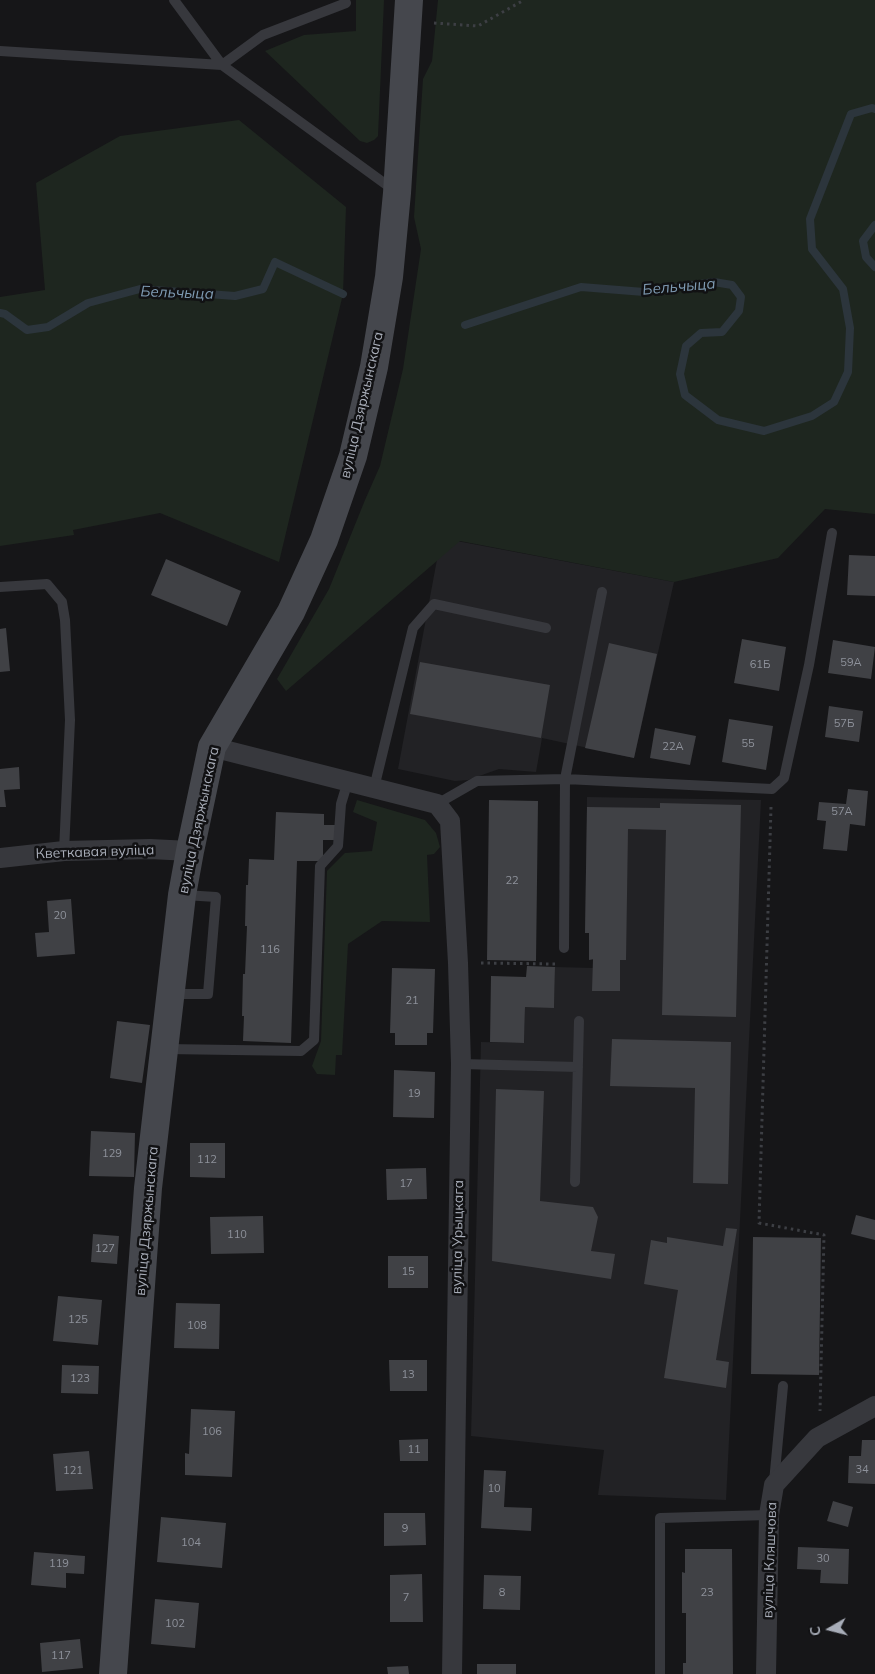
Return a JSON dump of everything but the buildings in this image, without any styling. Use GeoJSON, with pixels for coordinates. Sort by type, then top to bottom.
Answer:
{"type":"FeatureCollection","features":[{"type":"Feature","properties":{"kind":"street","name":"вуліца Дзяржынскага"},"geometry":{"type":"LineString","coordinates":[[113,1674],[148,1188],[182,894],[212,747],[291,612],[324,540],[353,456],[377,349],[389,277],[397,193],[409,0]]}},
{"type":"Feature","properties":{"kind":"street"},"geometry":{"type":"LineString","coordinates":[[212,747],[437,804]]}},
{"type":"Feature","properties":{"kind":"street","name":"вуліца Урыцкага"},"geometry":{"type":"LineString","coordinates":[[437,804],[450,821],[458,963],[461,1064],[452,1674]]}},
{"type":"Feature","properties":{"kind":"street","name":"Кветкавая вуліца"},"geometry":{"type":"LineString","coordinates":[[0,858],[64,851],[150,848],[190,851]]}},
{"type":"Feature","properties":{"kind":"street","name":"вуліца Кляшчова"},"geometry":{"type":"LineString","coordinates":[[766,1674],[769,1515],[774,1486],[817,1438],[875,1406]]}},
{"type":"Feature","properties":{"kind":"lane"},"geometry":{"type":"LineString","coordinates":[[174,0],[222,65],[397,193]]}},
{"type":"Feature","properties":{"kind":"lane"},"geometry":{"type":"LineString","coordinates":[[0,51],[222,65],[263,35],[346,3]]}},
{"type":"Feature","properties":{"kind":"lane"},"geometry":{"type":"LineString","coordinates":[[437,804],[477,781],[565,780],[772,789],[784,778],[809,665],[832,533]]}},
{"type":"Feature","properties":{"kind":"lane"},"geometry":{"type":"LineString","coordinates":[[0,587],[47,584],[62,602],[65,620],[70,720],[64,851]]}},
{"type":"Feature","properties":{"kind":"lane"},"geometry":{"type":"LineString","coordinates":[[564,948],[565,780],[602,592]]}},
{"type":"Feature","properties":{"kind":"lane"},"geometry":{"type":"LineString","coordinates":[[374,788],[413,628],[434,604],[546,628]]}},
{"type":"Feature","properties":{"kind":"lane"},"geometry":{"type":"LineString","coordinates":[[164,1049],[301,1051],[314,1040],[320,866],[338,846],[341,804],[348,782]]}},
{"type":"Feature","properties":{"kind":"lane"},"geometry":{"type":"LineString","coordinates":[[171,994],[208,994],[216,897],[182,894]]}},
{"type":"Feature","properties":{"kind":"lane"},"geometry":{"type":"LineString","coordinates":[[575,1182],[579,1021]]}},
{"type":"Feature","properties":{"kind":"lane"},"geometry":{"type":"LineString","coordinates":[[461,1064],[578,1067]]}},
{"type":"Feature","properties":{"kind":"lane"},"geometry":{"type":"LineString","coordinates":[[774,1486],[783,1386]]}},
{"type":"Feature","properties":{"kind":"lane"},"geometry":{"type":"LineString","coordinates":[[660,1674],[660,1518],[769,1515]]}},
{"type":"Feature","properties":{"kind":"path"},"geometry":{"type":"LineString","coordinates":[[437,24],[478,26],[524,0]]}},
{"type":"Feature","properties":{"kind":"path"},"geometry":{"type":"LineString","coordinates":[[772,789],[759,1223],[824,1235],[822,1403],[817,1438]]}},
{"type":"Feature","properties":{"kind":"path"},"geometry":{"type":"LineString","coordinates":[[458,963],[564,964],[564,948]]}},
{"type":"Feature","properties":{"kind":"shaded area"},"geometry":{"type":"Polygon","coordinates":[[[356,0],[384,0],[378,136],[367,143],[360,141],[265,51],[304,35],[356,31],[356,0]]]}},
{"type":"Feature","properties":{"kind":"shaded area"},"geometry":{"type":"Polygon","coordinates":[[[438,0],[875,0],[875,514],[825,509],[778,558],[674,582],[460,541],[286,691],[277,679],[329,589],[380,466],[403,369],[421,249],[414,217],[423,79],[432,61],[438,0]]]}},
{"type":"Feature","properties":{"kind":"shaded area"},"geometry":{"type":"Polygon","coordinates":[[[239,120],[346,207],[343,294],[279,562],[160,513],[73,530],[74,535],[0,546],[0,297],[45,290],[36,183],[120,136],[239,120]]]}},
{"type":"Feature","properties":{"kind":"shaded area"},"geometry":{"type":"Polygon","coordinates":[[[441,538],[674,582],[634,758],[542,738],[536,772],[499,769],[468,780],[455,781],[398,769],[441,538]]]}},
{"type":"Feature","properties":{"kind":"shaded area"},"geometry":{"type":"Polygon","coordinates":[[[587,797],[761,800],[726,1500],[598,1495],[604,1450],[471,1436],[481,1042],[524,1043],[525,1007],[554,1007],[555,967],[593,968],[593,960],[589,960],[589,933],[585,933],[587,797]]]}},
{"type":"Feature","properties":{"kind":"shaded area"},"geometry":{"type":"Polygon","coordinates":[[[357,800],[425,820],[436,833],[440,847],[434,854],[427,855],[430,922],[382,921],[348,944],[342,1055],[336,1055],[335,1075],[317,1074],[312,1066],[321,1041],[327,871],[345,853],[372,851],[377,822],[353,812],[357,800]]]}},
{"type":"Feature","properties":{"kind":"waterway","name":"Бельчыца"},"geometry":{"type":"LineString","coordinates":[[465,325],[581,287],[644,292],[714,282],[732,285],[741,297],[739,311],[722,332],[701,333],[686,346],[680,374],[685,395],[718,420],[764,431],[812,416],[834,402],[848,372],[850,328],[843,289],[812,249],[810,219],[851,114],[872,108],[875,109]]}},
{"type":"Feature","properties":{"kind":"waterway","name":"Бельчыца"},"geometry":{"type":"LineString","coordinates":[[875,225],[863,241],[866,257],[875,267]]}},
{"type":"Feature","properties":{"kind":"waterway","name":"Бельчыца"},"geometry":{"type":"LineString","coordinates":[[0,313],[5,314],[27,330],[48,327],[88,303],[140,289],[235,296],[263,289],[275,262],[343,294]]}}]}
